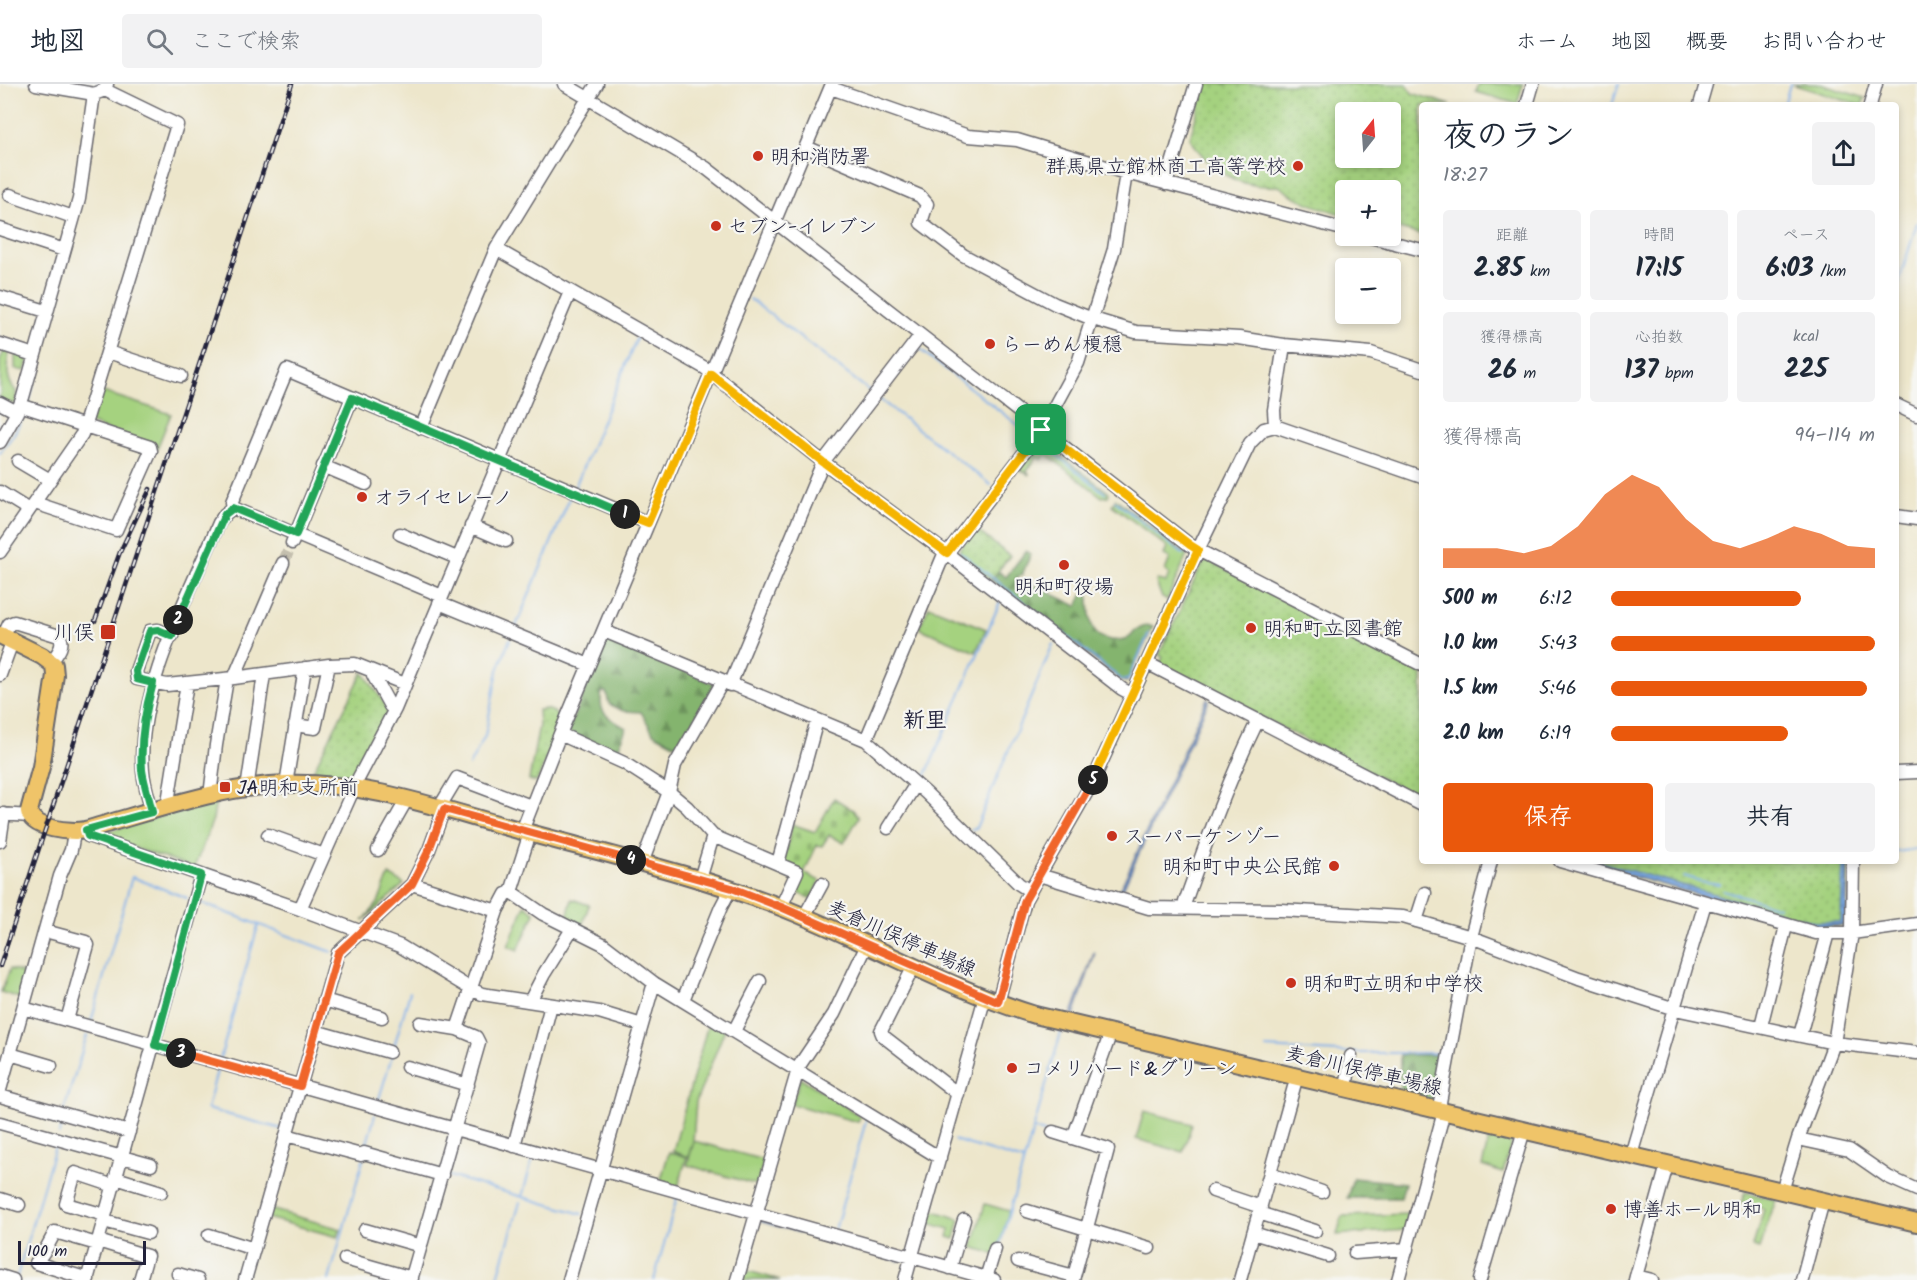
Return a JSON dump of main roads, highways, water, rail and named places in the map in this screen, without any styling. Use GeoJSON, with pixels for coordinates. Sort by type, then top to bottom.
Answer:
{"type":"FeatureCollection","features":[{"type":"Feature","properties":{"kind":"main road","name":"麦倉川俣停車場線"},"geometry":{"type":"LineString","coordinates":[[5,638],[54,665],[55,675],[41,767],[30,803],[30,816],[34,821],[46,826],[80,831],[210,796],[286,784],[354,788],[406,799],[732,888],[781,907],[991,1000],[1035,1015],[1917,1222]]}},
{"type":"Feature","properties":{"kind":"water"},"geometry":{"type":"Polygon","coordinates":[[[1207,699],[1209,700],[1121,893],[1119,892],[1207,699]]]}},
{"type":"Feature","properties":{"kind":"water"},"geometry":{"type":"Polygon","coordinates":[[[1591,864],[1607,864],[1814,922],[1841,922],[1843,864],[1847,864],[1846,925],[1810,926],[1591,864]]]}},
{"type":"Feature","properties":{"kind":"water"},"geometry":{"type":"Polygon","coordinates":[[[1095,953],[1073,1018],[1071,1017],[1095,953]]]}},
{"type":"Feature","properties":{"kind":"water"},"geometry":{"type":"Polygon","coordinates":[[[760,1219],[900,1259],[899,1261],[759,1221],[760,1219]]]}},
{"type":"Feature","properties":{"kind":"waterway"},"geometry":{"type":"LineString","coordinates":[[1613,102],[1619,84]]}},
{"type":"Feature","properties":{"kind":"waterway"},"geometry":{"type":"LineString","coordinates":[[1785,102],[1790,84]]}},
{"type":"Feature","properties":{"kind":"waterway"},"geometry":{"type":"LineString","coordinates":[[1899,282],[1917,223]]}},
{"type":"Feature","properties":{"kind":"waterway"},"geometry":{"type":"LineString","coordinates":[[750,299],[871,392]]}},
{"type":"Feature","properties":{"kind":"waterway"},"geometry":{"type":"LineString","coordinates":[[575,487],[638,335]]}},
{"type":"Feature","properties":{"kind":"waterway"},"geometry":{"type":"LineString","coordinates":[[918,348],[1026,431]]}},
{"type":"Feature","properties":{"kind":"waterway"},"geometry":{"type":"LineString","coordinates":[[29,402],[36,373]]}},
{"type":"Feature","properties":{"kind":"waterway"},"geometry":{"type":"LineString","coordinates":[[879,399],[991,485]]}},
{"type":"Feature","properties":{"kind":"waterway"},"geometry":{"type":"LineString","coordinates":[[0,453],[14,434],[26,410]]}},
{"type":"Feature","properties":{"kind":"waterway"},"geometry":{"type":"LineString","coordinates":[[1042,444],[1105,493]]}},
{"type":"Feature","properties":{"kind":"waterway"},"geometry":{"type":"LineString","coordinates":[[514,631],[571,495]]}},
{"type":"Feature","properties":{"kind":"waterway"},"geometry":{"type":"LineString","coordinates":[[1115,501],[1183,554]]}},
{"type":"Feature","properties":{"kind":"waterway"},"geometry":{"type":"LineString","coordinates":[[960,552],[1122,680],[1128,680],[1149,633]]}},
{"type":"Feature","properties":{"kind":"waterway"},"geometry":{"type":"LineString","coordinates":[[922,784],[1000,602]]}},
{"type":"Feature","properties":{"kind":"waterway"},"geometry":{"type":"LineString","coordinates":[[469,766],[485,736],[498,670],[510,639]]}},
{"type":"Feature","properties":{"kind":"waterway"},"geometry":{"type":"LineString","coordinates":[[971,829],[976,828],[1053,644]]}},
{"type":"Feature","properties":{"kind":"waterway"},"geometry":{"type":"LineString","coordinates":[[1899,852],[1917,849]]}},
{"type":"Feature","properties":{"kind":"waterway"},"geometry":{"type":"LineString","coordinates":[[1684,876],[1719,884]]}},
{"type":"Feature","properties":{"kind":"waterway"},"geometry":{"type":"LineString","coordinates":[[91,1022],[132,877],[187,898]]}},
{"type":"Feature","properties":{"kind":"waterway"},"geometry":{"type":"LineString","coordinates":[[1723,890],[1778,907]]}},
{"type":"Feature","properties":{"kind":"waterway"},"geometry":{"type":"LineString","coordinates":[[201,903],[332,952]]}},
{"type":"Feature","properties":{"kind":"waterway"},"geometry":{"type":"LineString","coordinates":[[220,1059],[258,926]]}},
{"type":"Feature","properties":{"kind":"waterway"},"geometry":{"type":"LineString","coordinates":[[393,1050],[410,992]]}},
{"type":"Feature","properties":{"kind":"waterway"},"geometry":{"type":"LineString","coordinates":[[999,1248],[1062,1029]]}},
{"type":"Feature","properties":{"kind":"waterway"},"geometry":{"type":"LineString","coordinates":[[64,1110],[87,1035]]}},
{"type":"Feature","properties":{"kind":"waterway"},"geometry":{"type":"LineString","coordinates":[[1266,1048],[1356,1053],[1443,1053]]}},
{"type":"Feature","properties":{"kind":"waterway"},"geometry":{"type":"LineString","coordinates":[[378,1102],[392,1056]]}},
{"type":"Feature","properties":{"kind":"waterway"},"geometry":{"type":"LineString","coordinates":[[218,1067],[207,1109],[282,1129]]}},
{"type":"Feature","properties":{"kind":"waterway"},"geometry":{"type":"LineString","coordinates":[[365,1150],[375,1115]]}},
{"type":"Feature","properties":{"kind":"waterway"},"geometry":{"type":"LineString","coordinates":[[835,1230],[867,1117]]}},
{"type":"Feature","properties":{"kind":"waterway"},"geometry":{"type":"LineString","coordinates":[[59,1134],[62,1119]]}},
{"type":"Feature","properties":{"kind":"waterway"},"geometry":{"type":"LineString","coordinates":[[1033,1129],[1050,1135]]}},
{"type":"Feature","properties":{"kind":"waterway"},"geometry":{"type":"LineString","coordinates":[[954,1140],[1024,1161]]}},
{"type":"Feature","properties":{"kind":"waterway"},"geometry":{"type":"LineString","coordinates":[[17,1276],[56,1143]]}},
{"type":"Feature","properties":{"kind":"waterway"},"geometry":{"type":"LineString","coordinates":[[522,1197],[533,1157]]}},
{"type":"Feature","properties":{"kind":"waterway"},"geometry":{"type":"LineString","coordinates":[[329,1280],[363,1160]]}},
{"type":"Feature","properties":{"kind":"waterway"},"geometry":{"type":"LineString","coordinates":[[446,1175],[582,1214]]}},
{"type":"Feature","properties":{"kind":"waterway"},"geometry":{"type":"LineString","coordinates":[[654,1280],[677,1197]]}},
{"type":"Feature","properties":{"kind":"waterway"},"geometry":{"type":"LineString","coordinates":[[497,1280],[520,1202]]}},
{"type":"Feature","properties":{"kind":"tunnel"},"geometry":{"type":"LineString","coordinates":[[283,563],[292,543]]}},
{"type":"Feature","properties":{"kind":"railway"},"geometry":{"type":"LineString","coordinates":[[0,966],[292,84]]}},
{"type":"Feature","properties":{"kind":"railway"},"geometry":{"type":"LineString","coordinates":[[95,621],[120,552],[150,489]]}},
{"type":"Feature","properties":{"kind":"place","name":"明和消防署"},"geometry":{"type":"Point","coordinates":[758,156]}},
{"type":"Feature","properties":{"kind":"place","name":"群馬県立館林商工高等学校"},"geometry":{"type":"Point","coordinates":[1298,166]}},
{"type":"Feature","properties":{"kind":"place","name":"セブン-イレブン"},"geometry":{"type":"Point","coordinates":[716,226]}},
{"type":"Feature","properties":{"kind":"place","name":"らーめん榎穏"},"geometry":{"type":"Point","coordinates":[990,344]}},
{"type":"Feature","properties":{"kind":"place","name":"オライセレーノ"},"geometry":{"type":"Point","coordinates":[362,497]}},
{"type":"Feature","properties":{"kind":"place","name":"明和町役場"},"geometry":{"type":"Point","coordinates":[1064,565]}},
{"type":"Feature","properties":{"kind":"place","name":"明和町立図書館"},"geometry":{"type":"Point","coordinates":[1251,628]}},
{"type":"Feature","properties":{"kind":"place","name":"川俣"},"geometry":{"type":"Point","coordinates":[108,632]}},
{"type":"Feature","properties":{"kind":"place","name":"JA明和支所前"},"geometry":{"type":"Point","coordinates":[225,787]}},
{"type":"Feature","properties":{"kind":"place","name":"スーパーケンゾー"},"geometry":{"type":"Point","coordinates":[1112,836]}},
{"type":"Feature","properties":{"kind":"place","name":"明和町中央公民館"},"geometry":{"type":"Point","coordinates":[1334,866]}},
{"type":"Feature","properties":{"kind":"place","name":"明和町立明和中学校"},"geometry":{"type":"Point","coordinates":[1291,983]}},
{"type":"Feature","properties":{"kind":"place","name":"コメリハード&グリーン"},"geometry":{"type":"Point","coordinates":[1012,1068]}},
{"type":"Feature","properties":{"kind":"place","name":"博善ホール明和"},"geometry":{"type":"Point","coordinates":[1611,1209]}},
{"type":"Feature","properties":{"kind":"district","name":"新里"},"geometry":{"type":"Point","coordinates":[925,719]}}]}
